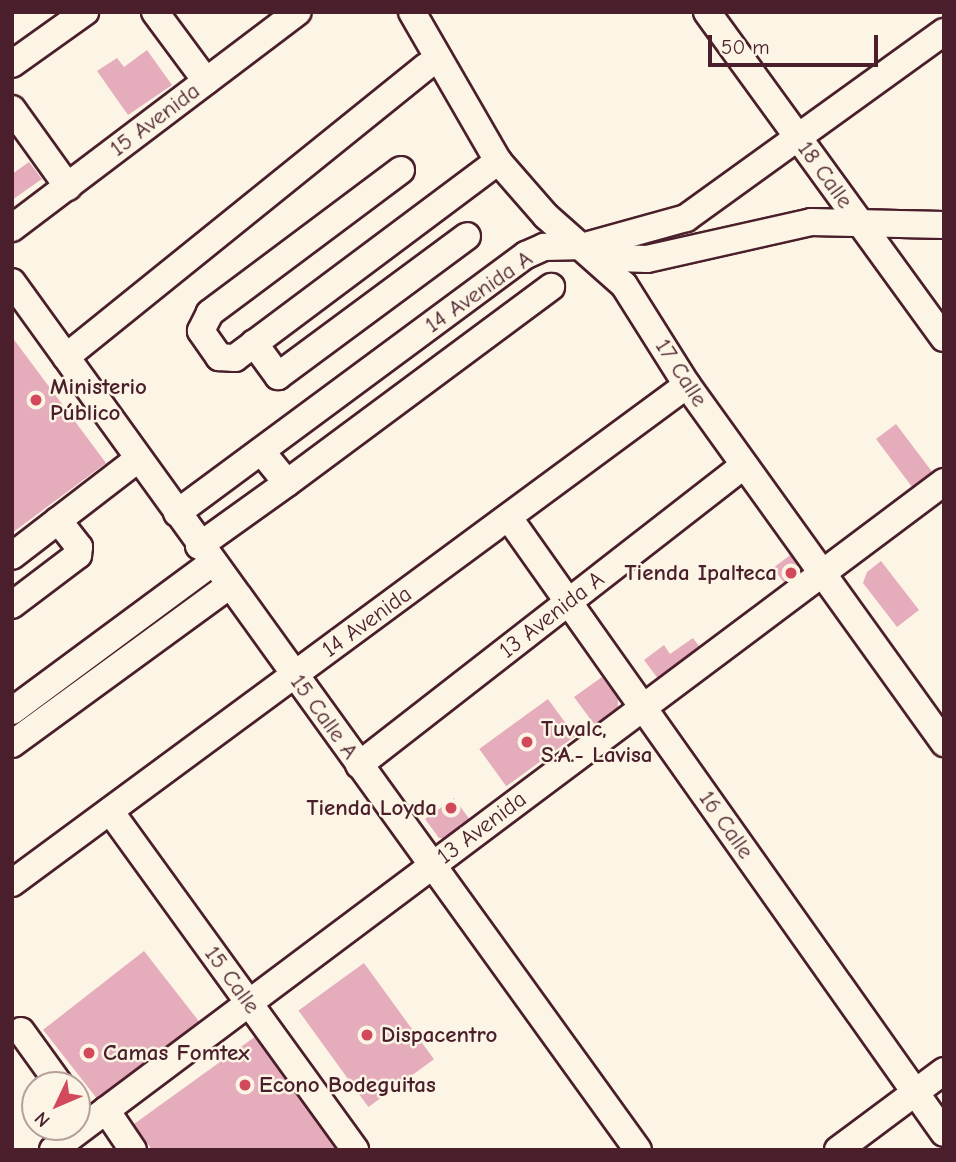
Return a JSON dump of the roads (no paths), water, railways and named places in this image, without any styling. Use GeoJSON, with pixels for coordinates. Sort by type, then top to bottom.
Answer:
{"type":"FeatureCollection","features":[{"type":"Feature","properties":{"kind":"street"},"geometry":{"type":"LineString","coordinates":[[12,64],[85,12]]}},
{"type":"Feature","properties":{"kind":"street"},"geometry":{"type":"LineString","coordinates":[[155,12],[206,81]]}},
{"type":"Feature","properties":{"kind":"street","name":"15 Avenida"},"geometry":{"type":"LineString","coordinates":[[12,228],[299,12]]}},
{"type":"Feature","properties":{"kind":"street","name":"17 Calle"},"geometry":{"type":"LineString","coordinates":[[412,12],[498,161],[581,246],[624,285],[687,385],[944,743]]}},
{"type":"Feature","properties":{"kind":"street","name":"18 Calle"},"geometry":{"type":"LineString","coordinates":[[707,12],[944,338]]}},
{"type":"Feature","properties":{"kind":"street"},"geometry":{"type":"LineString","coordinates":[[939,12],[944,18]]}},
{"type":"Feature","properties":{"kind":"street","name":"14 Avenida A"},"geometry":{"type":"LineString","coordinates":[[177,513],[526,254],[544,247],[581,246],[686,218],[944,32]]}},
{"type":"Feature","properties":{"kind":"street"},"geometry":{"type":"LineString","coordinates":[[62,352],[108,321],[426,66]]}},
{"type":"Feature","properties":{"kind":"street"},"geometry":{"type":"LineString","coordinates":[[12,109],[68,187]]}},
{"type":"Feature","properties":{"kind":"street"},"geometry":{"type":"LineString","coordinates":[[401,170],[202,322],[201,331],[219,357],[227,360],[254,343],[498,161]]}},
{"type":"Feature","properties":{"kind":"street"},"geometry":{"type":"LineString","coordinates":[[581,246],[617,258],[647,259],[761,230],[858,220],[944,225]]}},
{"type":"Feature","properties":{"kind":"street"},"geometry":{"type":"LineString","coordinates":[[254,343],[278,376],[467,236]]}},
{"type":"Feature","properties":{"kind":"street","name":"15 Calle A"},"geometry":{"type":"LineString","coordinates":[[12,282],[638,1150]]}},
{"type":"Feature","properties":{"kind":"street"},"geometry":{"type":"LineString","coordinates":[[12,711],[206,554],[288,483],[551,287]]}},
{"type":"Feature","properties":{"kind":"street","name":"14 Avenida"},"geometry":{"type":"LineString","coordinates":[[12,883],[687,385]]}},
{"type":"Feature","properties":{"kind":"street"},"geometry":{"type":"LineString","coordinates":[[261,451],[288,483]]}},
{"type":"Feature","properties":{"kind":"street"},"geometry":{"type":"LineString","coordinates":[[12,556],[138,459]]}},
{"type":"Feature","properties":{"kind":"street","name":"13 Avenida A"},"geometry":{"type":"LineString","coordinates":[[359,765],[744,465]]}},
{"type":"Feature","properties":{"kind":"street","name":"13 Avenida"},"geometry":{"type":"LineString","coordinates":[[91,1114],[249,1003],[944,482]]}},
{"type":"Feature","properties":{"kind":"street","name":"16 Calle"},"geometry":{"type":"LineString","coordinates":[[509,518],[944,1133]]}},
{"type":"Feature","properties":{"kind":"street"},"geometry":{"type":"LineString","coordinates":[[12,605],[78,555],[79,547],[58,520]]}},
{"type":"Feature","properties":{"kind":"street"},"geometry":{"type":"LineString","coordinates":[[12,744],[229,586]]}},
{"type":"Feature","properties":{"kind":"street","name":"15 Calle"},"geometry":{"type":"LineString","coordinates":[[110,811],[355,1150]]}},
{"type":"Feature","properties":{"kind":"street"},"geometry":{"type":"LineString","coordinates":[[21,1031],[50,1071]]}},
{"type":"Feature","properties":{"kind":"street"},"geometry":{"type":"LineString","coordinates":[[838,1150],[944,1071]]}},
{"type":"Feature","properties":{"kind":"street"},"geometry":{"type":"LineString","coordinates":[[91,1114],[133,1150]]}},
{"type":"Feature","properties":{"kind":"place","name":"Ministerio Público"},"geometry":{"type":"Point","coordinates":[36,400]}},
{"type":"Feature","properties":{"kind":"place","name":"Tienda Ipalteca"},"geometry":{"type":"Point","coordinates":[791,573]}},
{"type":"Feature","properties":{"kind":"place","name":"Tuvalc, S.A.- Lavisa"},"geometry":{"type":"Point","coordinates":[527,742]}},
{"type":"Feature","properties":{"kind":"place","name":"Tienda Loyda"},"geometry":{"type":"Point","coordinates":[451,808]}},
{"type":"Feature","properties":{"kind":"place","name":"Dispacentro"},"geometry":{"type":"Point","coordinates":[367,1035]}},
{"type":"Feature","properties":{"kind":"place","name":"Camas Fomtex"},"geometry":{"type":"Point","coordinates":[89,1053]}},
{"type":"Feature","properties":{"kind":"place","name":"Econo Bodeguitas"},"geometry":{"type":"Point","coordinates":[245,1085]}}]}
